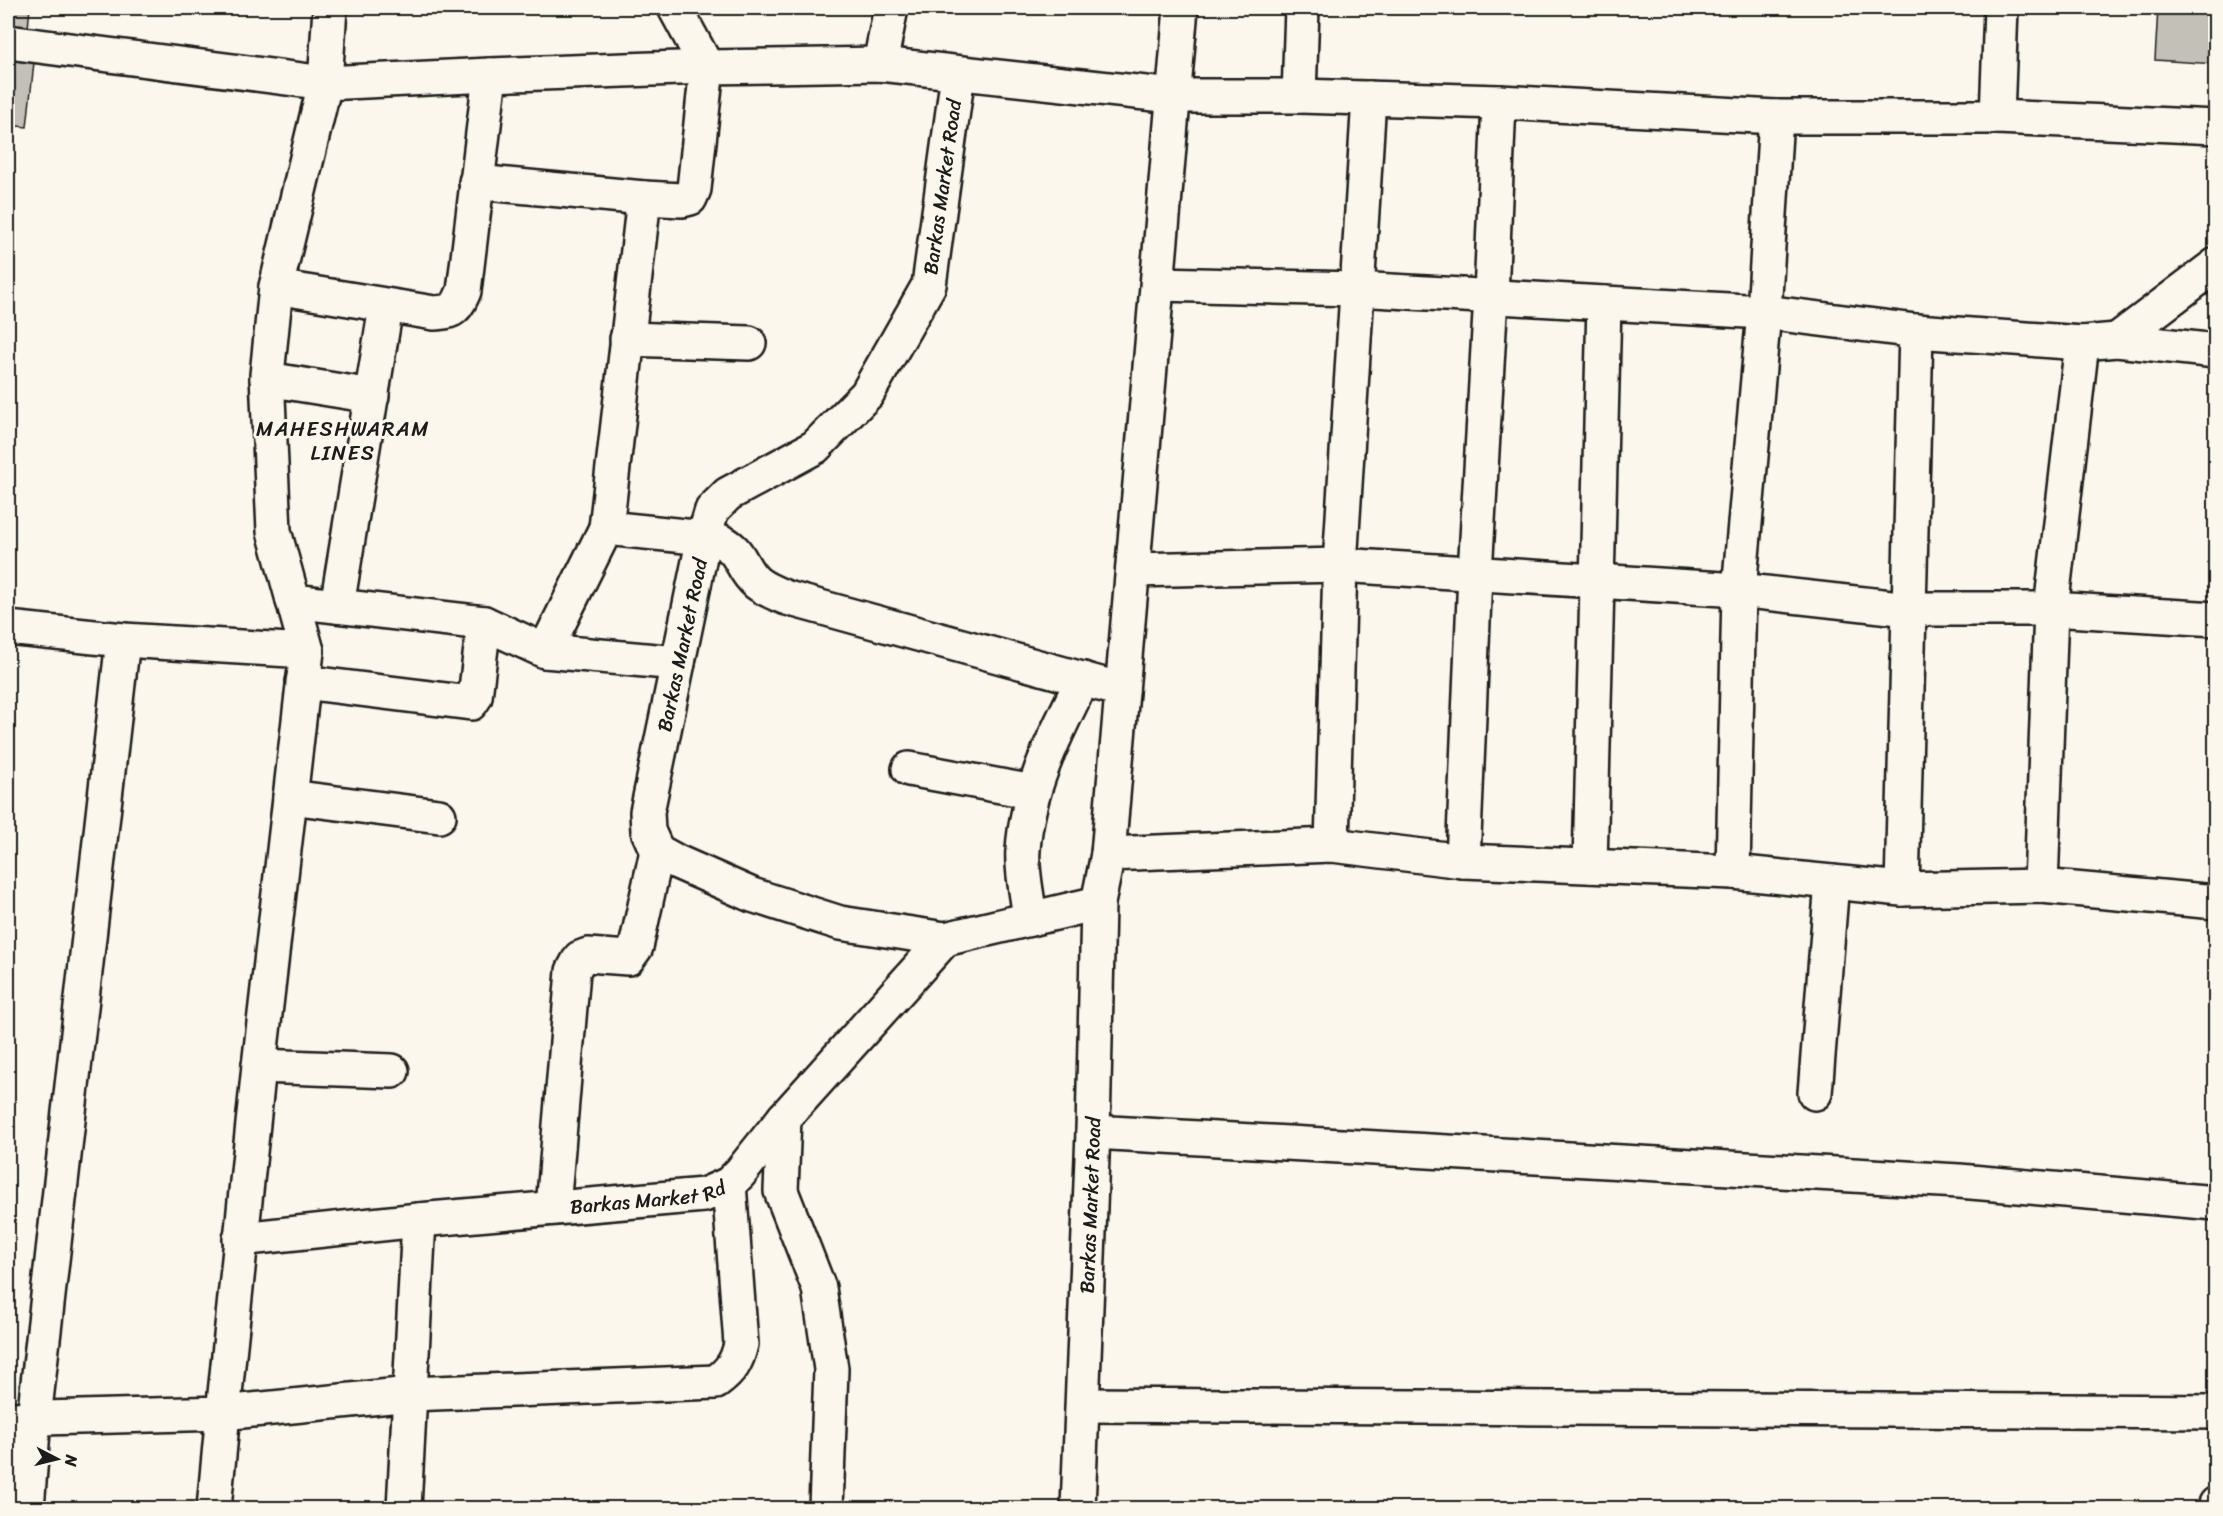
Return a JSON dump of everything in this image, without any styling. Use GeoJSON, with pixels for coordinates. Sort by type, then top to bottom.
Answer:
{"type":"FeatureCollection","features":[{"type":"Feature","properties":{"kind":"street"},"geometry":{"type":"LineString","coordinates":[[214,1509],[240,1239],[305,666],[293,601],[274,531],[267,379],[276,287],[325,83],[330,8]]}},
{"type":"Feature","properties":{"kind":"street"},"geometry":{"type":"LineString","coordinates":[[476,182],[644,198],[682,200],[690,198],[694,189],[707,67],[675,8]]}},
{"type":"Feature","properties":{"kind":"street"},"geometry":{"type":"LineString","coordinates":[[880,64],[891,8]]}},
{"type":"Feature","properties":{"kind":"street","name":"Barkas Market Road"},"geometry":{"type":"LineString","coordinates":[[1078,1509],[1093,1132],[1098,903],[1108,854],[1181,8]]}},
{"type":"Feature","properties":{"kind":"street"},"geometry":{"type":"LineString","coordinates":[[1299,96],[1302,8]]}},
{"type":"Feature","properties":{"kind":"street"},"geometry":{"type":"LineString","coordinates":[[1996,117],[2001,8]]}},
{"type":"Feature","properties":{"kind":"street"},"geometry":{"type":"LineString","coordinates":[[8,42],[325,83],[707,67],[880,64],[1173,96],[1299,96],[1499,102],[1776,117],[1996,117],[2216,128]]}},
{"type":"Feature","properties":{"kind":"street","name":"Barkas Market Road"},"geometry":{"type":"LineString","coordinates":[[657,851],[648,831],[647,812],[704,537],[712,510],[728,494],[815,447],[867,394],[929,285],[958,74]]}},
{"type":"Feature","properties":{"kind":"street"},"geometry":{"type":"LineString","coordinates":[[276,287],[386,307],[434,313],[449,313],[458,305],[464,291],[490,75]]}},
{"type":"Feature","properties":{"kind":"street"},"geometry":{"type":"LineString","coordinates":[[1332,845],[1340,565],[1368,98]]}},
{"type":"Feature","properties":{"kind":"street"},"geometry":{"type":"LineString","coordinates":[[1463,861],[1499,102]]}},
{"type":"Feature","properties":{"kind":"street"},"geometry":{"type":"LineString","coordinates":[[1732,872],[1739,590],[1764,312],[1776,117]]}},
{"type":"Feature","properties":{"kind":"street"},"geometry":{"type":"LineString","coordinates":[[545,651],[606,528],[644,198]]}},
{"type":"Feature","properties":{"kind":"street"},"geometry":{"type":"LineString","coordinates":[[2118,340],[2216,265]]}},
{"type":"Feature","properties":{"kind":"street"},"geometry":{"type":"LineString","coordinates":[[1158,284],[1356,289],[1764,312],[1916,331],[2082,343],[2118,340],[2216,351]]}},
{"type":"Feature","properties":{"kind":"street"},"geometry":{"type":"LineString","coordinates":[[1590,866],[1604,303]]}},
{"type":"Feature","properties":{"kind":"street"},"geometry":{"type":"LineString","coordinates":[[337,606],[386,307]]}},
{"type":"Feature","properties":{"kind":"street"},"geometry":{"type":"LineString","coordinates":[[1902,889],[1916,331]]}},
{"type":"Feature","properties":{"kind":"street"},"geometry":{"type":"LineString","coordinates":[[627,339],[749,343]]}},
{"type":"Feature","properties":{"kind":"street"},"geometry":{"type":"LineString","coordinates":[[2041,886],[2051,609],[2082,343]]}},
{"type":"Feature","properties":{"kind":"street"},"geometry":{"type":"LineString","coordinates":[[267,379],[372,396]]}},
{"type":"Feature","properties":{"kind":"street"},"geometry":{"type":"LineString","coordinates":[[606,528],[704,537],[728,543],[757,583],[788,598],[1122,690]]}},
{"type":"Feature","properties":{"kind":"street"},"geometry":{"type":"LineString","coordinates":[[1133,570],[1340,565],[1739,590],[1909,609],[2051,609],[2216,619]]}},
{"type":"Feature","properties":{"kind":"street"},"geometry":{"type":"LineString","coordinates":[[293,601],[484,624],[545,651],[678,663]]}},
{"type":"Feature","properties":{"kind":"street"},"geometry":{"type":"LineString","coordinates":[[8,628],[123,640],[305,666],[471,703],[476,697],[484,624]]}},
{"type":"Feature","properties":{"kind":"street"},"geometry":{"type":"LineString","coordinates":[[27,1509],[21,1418],[123,640]]}},
{"type":"Feature","properties":{"kind":"street"},"geometry":{"type":"LineString","coordinates":[[1030,919],[1023,851],[1033,792],[1051,743],[1083,679]]}},
{"type":"Feature","properties":{"kind":"street"},"geometry":{"type":"LineString","coordinates":[[909,769],[1033,792]]}},
{"type":"Feature","properties":{"kind":"street"},"geometry":{"type":"LineString","coordinates":[[290,797],[439,816]]}},
{"type":"Feature","properties":{"kind":"street"},"geometry":{"type":"LineString","coordinates":[[1108,854],[1332,845],[1463,861],[1732,872],[1902,889],[2041,886],[2216,902]]}},
{"type":"Feature","properties":{"kind":"street"},"geometry":{"type":"LineString","coordinates":[[553,1208],[573,971],[580,958],[588,955],[628,958],[632,953],[636,947],[657,851],[752,895],[840,923],[945,939],[1098,903]]}},
{"type":"Feature","properties":{"kind":"street"},"geometry":{"type":"LineString","coordinates":[[1815,1093],[1832,882]]}},
{"type":"Feature","properties":{"kind":"street","name":"Barkas Market Rd"},"geometry":{"type":"LineString","coordinates":[[240,1239],[419,1220],[704,1195],[729,1184],[784,1118],[945,939]]}},
{"type":"Feature","properties":{"kind":"street"},"geometry":{"type":"LineString","coordinates":[[259,1066],[392,1071]]}},
{"type":"Feature","properties":{"kind":"street"},"geometry":{"type":"LineString","coordinates":[[784,1118],[782,1191],[819,1288],[831,1369],[826,1509]]}},
{"type":"Feature","properties":{"kind":"street"},"geometry":{"type":"LineString","coordinates":[[1093,1132],[1959,1181],[2216,1203]]}},
{"type":"Feature","properties":{"kind":"street"},"geometry":{"type":"LineString","coordinates":[[21,1418],[223,1413],[410,1394],[716,1382],[730,1372],[738,1359],[741,1344],[729,1184]]}},
{"type":"Feature","properties":{"kind":"street"},"geometry":{"type":"LineString","coordinates":[[404,1509],[419,1220]]}},
{"type":"Feature","properties":{"kind":"street"},"geometry":{"type":"LineString","coordinates":[[1083,1405],[2216,1413]]}},
{"type":"Feature","properties":{"kind":"street"},"geometry":{"type":"LineString","coordinates":[[2215,1509],[2216,1504]]}},
{"type":"Feature","properties":{"kind":"building"},"geometry":{"type":"Polygon","coordinates":[[[8,8],[30,8],[27,37],[8,35],[8,8]]]}},
{"type":"Feature","properties":{"kind":"building"},"geometry":{"type":"Polygon","coordinates":[[[2158,8],[2216,8],[2216,64],[2155,60],[2158,8]]]}},
{"type":"Feature","properties":{"kind":"building"},"geometry":{"type":"Polygon","coordinates":[[[8,50],[35,53],[27,127],[8,125],[8,50]]]}},
{"type":"Feature","properties":{"kind":"building"},"geometry":{"type":"Polygon","coordinates":[[[8,130],[14,130],[11,160],[8,160],[8,130]]]}},
{"type":"Feature","properties":{"kind":"district","name":"MAHESHWARAM LINES"},"geometry":{"type":"Point","coordinates":[343,441]}}]}
